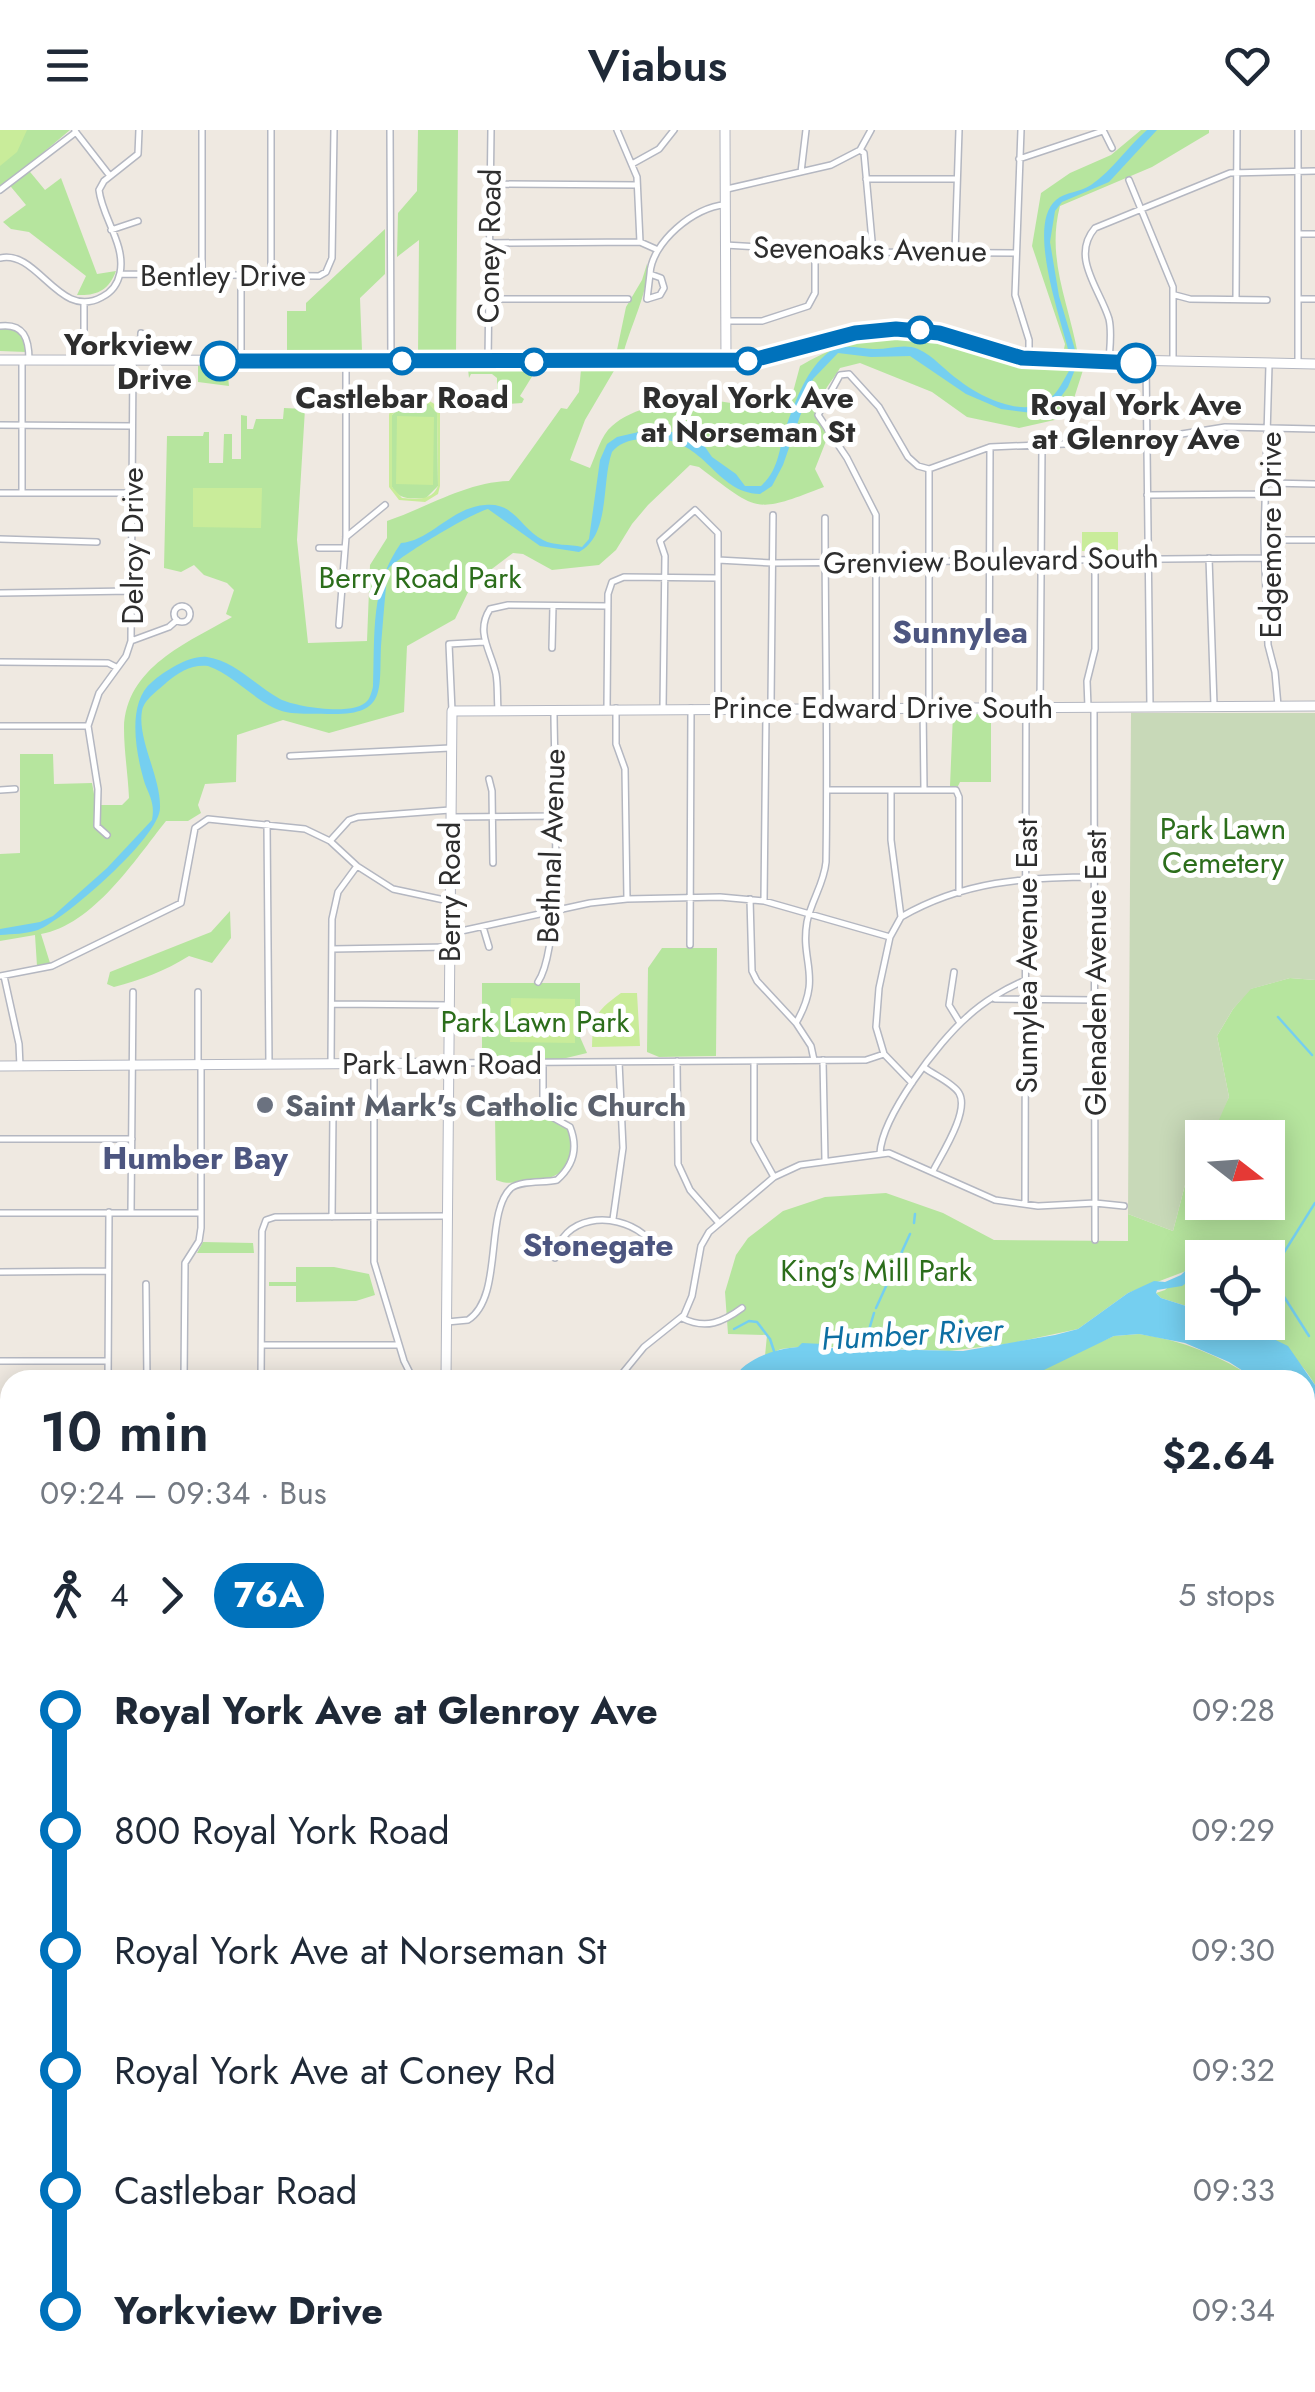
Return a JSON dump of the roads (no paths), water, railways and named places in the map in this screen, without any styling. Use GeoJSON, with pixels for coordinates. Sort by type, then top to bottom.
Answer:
{"type":"FeatureCollection","features":[{"type":"Feature","properties":{"kind":"street"},"geometry":{"type":"LineString","coordinates":[[0,258],[16,258],[65,296],[84,302],[106,295],[120,274],[121,258],[99,194],[110,176],[138,154],[140,130]]}},
{"type":"Feature","properties":{"kind":"street"},"geometry":{"type":"LineString","coordinates":[[202,130],[202,274]]}},
{"type":"Feature","properties":{"kind":"street"},"geometry":{"type":"LineString","coordinates":[[271,130],[271,274]]}},
{"type":"Feature","properties":{"kind":"street","name":"Bentley Drive"},"geometry":{"type":"LineString","coordinates":[[120,274],[319,276],[326,272],[332,258],[334,130]]}},
{"type":"Feature","properties":{"kind":"street"},"geometry":{"type":"LineString","coordinates":[[390,130],[391,361]]}},
{"type":"Feature","properties":{"kind":"street","name":"Coney Road"},"geometry":{"type":"LineString","coordinates":[[488,361],[491,130]]}},
{"type":"Feature","properties":{"kind":"street"},"geometry":{"type":"LineString","coordinates":[[617,130],[638,185],[640,242]]}},
{"type":"Feature","properties":{"kind":"street"},"geometry":{"type":"LineString","coordinates":[[632,164],[659,149],[674,130]]}},
{"type":"Feature","properties":{"kind":"street"},"geometry":{"type":"LineString","coordinates":[[725,130],[726,361]]}},
{"type":"Feature","properties":{"kind":"street"},"geometry":{"type":"LineString","coordinates":[[801,172],[806,130]]}},
{"type":"Feature","properties":{"kind":"street"},"geometry":{"type":"LineString","coordinates":[[725,190],[830,165],[860,150],[871,130]]}},
{"type":"Feature","properties":{"kind":"street"},"geometry":{"type":"LineString","coordinates":[[956,252],[959,130]]}},
{"type":"Feature","properties":{"kind":"street"},"geometry":{"type":"LineString","coordinates":[[1021,130],[1015,295],[1029,340],[1030,358]]}},
{"type":"Feature","properties":{"kind":"street"},"geometry":{"type":"LineString","coordinates":[[1019,160],[1103,130],[1112,148]]}},
{"type":"Feature","properties":{"kind":"street"},"geometry":{"type":"LineString","coordinates":[[1236,299],[1237,130]]}},
{"type":"Feature","properties":{"kind":"street"},"geometry":{"type":"LineString","coordinates":[[1298,130],[1298,364]]}},
{"type":"Feature","properties":{"kind":"street"},"geometry":{"type":"LineString","coordinates":[[0,190],[75,131],[110,176]]}},
{"type":"Feature","properties":{"kind":"street"},"geometry":{"type":"LineString","coordinates":[[860,150],[864,153],[873,252]]}},
{"type":"Feature","properties":{"kind":"street"},"geometry":{"type":"LineString","coordinates":[[1109,360],[1110,323],[1086,265],[1086,244],[1096,228],[1141,207],[1238,172],[1315,171]]}},
{"type":"Feature","properties":{"kind":"street"},"geometry":{"type":"LineString","coordinates":[[866,178],[957,179]]}},
{"type":"Feature","properties":{"kind":"street"},"geometry":{"type":"LineString","coordinates":[[1130,180],[1175,295],[1172,362]]}},
{"type":"Feature","properties":{"kind":"street"},"geometry":{"type":"LineString","coordinates":[[491,184],[638,185]]}},
{"type":"Feature","properties":{"kind":"street"},"geometry":{"type":"LineString","coordinates":[[650,274],[661,278],[664,288],[660,295],[647,299],[651,263],[658,250],[695,213],[725,205]]}},
{"type":"Feature","properties":{"kind":"street"},"geometry":{"type":"LineString","coordinates":[[111,230],[138,221]]}},
{"type":"Feature","properties":{"kind":"street"},"geometry":{"type":"LineString","coordinates":[[1298,234],[1315,234]]}},
{"type":"Feature","properties":{"kind":"street"},"geometry":{"type":"LineString","coordinates":[[490,243],[640,242],[658,250]]}},
{"type":"Feature","properties":{"kind":"street","name":"Sevenoaks Avenue"},"geometry":{"type":"LineString","coordinates":[[725,246],[1015,253]]}},
{"type":"Feature","properties":{"kind":"street"},"geometry":{"type":"LineString","coordinates":[[726,321],[762,321],[808,306],[815,292],[815,249]]}},
{"type":"Feature","properties":{"kind":"street"},"geometry":{"type":"LineString","coordinates":[[241,361],[242,274]]}},
{"type":"Feature","properties":{"kind":"street"},"geometry":{"type":"LineString","coordinates":[[1175,295],[1184,299],[1267,300]]}},
{"type":"Feature","properties":{"kind":"street"},"geometry":{"type":"LineString","coordinates":[[488,299],[628,299]]}},
{"type":"Feature","properties":{"kind":"street"},"geometry":{"type":"LineString","coordinates":[[1298,299],[1315,299]]}},
{"type":"Feature","properties":{"kind":"street"},"geometry":{"type":"LineString","coordinates":[[84,302],[84,360]]}},
{"type":"Feature","properties":{"kind":"street"},"geometry":{"type":"LineString","coordinates":[[0,326],[22,330],[29,342],[22,425],[22,493]]}},
{"type":"Feature","properties":{"kind":"street"},"geometry":{"type":"LineString","coordinates":[[0,360],[763,360],[855,333],[896,329],[939,333],[1030,358],[1315,364]]}},
{"type":"Feature","properties":{"kind":"street","name":"Delroy Drive"},"geometry":{"type":"LineString","coordinates":[[88,726],[94,702],[132,641],[133,426],[141,333]]}},
{"type":"Feature","properties":{"kind":"street"},"geometry":{"type":"LineString","coordinates":[[339,625],[346,537],[346,361]]}},
{"type":"Feature","properties":{"kind":"street"},"geometry":{"type":"LineString","coordinates":[[1143,361],[1150,706]]}},
{"type":"Feature","properties":{"kind":"street","name":"Edgemore Drive"},"geometry":{"type":"LineString","coordinates":[[1270,364],[1264,558],[1268,645],[1278,706]]}},
{"type":"Feature","properties":{"kind":"street"},"geometry":{"type":"LineString","coordinates":[[876,708],[876,520],[871,501],[847,458],[819,418],[819,410],[835,380],[847,374],[858,380],[908,457],[929,469],[990,447],[1145,440],[1218,428],[1315,429]]}},
{"type":"Feature","properties":{"kind":"street"},"geometry":{"type":"LineString","coordinates":[[0,425],[133,426]]}},
{"type":"Feature","properties":{"kind":"street"},"geometry":{"type":"LineString","coordinates":[[1040,707],[1042,446]]}},
{"type":"Feature","properties":{"kind":"street"},"geometry":{"type":"LineString","coordinates":[[989,707],[990,447]]}},
{"type":"Feature","properties":{"kind":"street"},"geometry":{"type":"LineString","coordinates":[[924,789],[929,469]]}},
{"type":"Feature","properties":{"kind":"street"},"geometry":{"type":"LineString","coordinates":[[1266,483],[1315,484]]}},
{"type":"Feature","properties":{"kind":"street"},"geometry":{"type":"LineString","coordinates":[[0,493],[132,493]]}},
{"type":"Feature","properties":{"kind":"street"},"geometry":{"type":"LineString","coordinates":[[1146,496],[1264,494]]}},
{"type":"Feature","properties":{"kind":"street"},"geometry":{"type":"LineString","coordinates":[[346,537],[385,505]]}},
{"type":"Feature","properties":{"kind":"street"},"geometry":{"type":"LineString","coordinates":[[664,708],[664,552],[660,541],[695,510],[718,533],[718,708]]}},
{"type":"Feature","properties":{"kind":"street"},"geometry":{"type":"LineString","coordinates":[[764,901],[766,715],[772,702],[773,515]]}},
{"type":"Feature","properties":{"kind":"street"},"geometry":{"type":"LineString","coordinates":[[796,1022],[811,983],[806,931],[825,873],[826,518]]}},
{"type":"Feature","properties":{"kind":"street"},"geometry":{"type":"LineString","coordinates":[[0,538],[97,542]]}},
{"type":"Feature","properties":{"kind":"street"},"geometry":{"type":"LineString","coordinates":[[1264,540],[1315,540]]}},
{"type":"Feature","properties":{"kind":"street"},"geometry":{"type":"LineString","coordinates":[[319,548],[344,548]]}},
{"type":"Feature","properties":{"kind":"street","name":"Glenaden Avenue East"},"geometry":{"type":"LineString","coordinates":[[1095,558],[1095,649],[1087,681],[1095,877],[1096,1240]]}},
{"type":"Feature","properties":{"kind":"street"},"geometry":{"type":"LineString","coordinates":[[1209,558],[1214,706]]}},
{"type":"Feature","properties":{"kind":"street","name":"Grenview Boulevard South"},"geometry":{"type":"LineString","coordinates":[[718,560],[1264,558]]}},
{"type":"Feature","properties":{"kind":"street"},"geometry":{"type":"LineString","coordinates":[[627,898],[625,769],[616,744],[612,708],[610,587],[616,578],[718,578]]}},
{"type":"Feature","properties":{"kind":"street"},"geometry":{"type":"LineString","coordinates":[[0,593],[132,591]]}},
{"type":"Feature","properties":{"kind":"street"},"geometry":{"type":"LineString","coordinates":[[552,648],[554,606]]}},
{"type":"Feature","properties":{"kind":"street"},"geometry":{"type":"LineString","coordinates":[[498,708],[497,680],[484,642],[484,620],[490,609],[608,606]]}},
{"type":"Feature","properties":{"kind":"street"},"geometry":{"type":"LineString","coordinates":[[132,641],[177,620]]}},
{"type":"Feature","properties":{"kind":"street","name":"Berry Road"},"geometry":{"type":"LineString","coordinates":[[446,1370],[452,710],[449,644],[484,642]]}},
{"type":"Feature","properties":{"kind":"street"},"geometry":{"type":"LineString","coordinates":[[0,662],[108,663],[116,667]]}},
{"type":"Feature","properties":{"kind":"street","name":"Prince Edward Drive South"},"geometry":{"type":"LineString","coordinates":[[452,710],[1315,706]]}},
{"type":"Feature","properties":{"kind":"street","name":"Sunnylea Avenue East"},"geometry":{"type":"LineString","coordinates":[[1025,1204],[1026,707]]}},
{"type":"Feature","properties":{"kind":"street","name":"Bethnal Avenue"},"geometry":{"type":"LineString","coordinates":[[538,982],[550,950],[553,909],[554,708]]}},
{"type":"Feature","properties":{"kind":"street"},"geometry":{"type":"LineString","coordinates":[[690,946],[691,708]]}},
{"type":"Feature","properties":{"kind":"street"},"geometry":{"type":"LineString","coordinates":[[0,726],[88,726],[98,788],[97,824],[107,835]]}},
{"type":"Feature","properties":{"kind":"street"},"geometry":{"type":"LineString","coordinates":[[290,756],[450,748]]}},
{"type":"Feature","properties":{"kind":"street"},"geometry":{"type":"LineString","coordinates":[[489,780],[492,863]]}},
{"type":"Feature","properties":{"kind":"street"},"geometry":{"type":"LineString","coordinates":[[827,790],[952,789],[958,793],[959,893]]}},
{"type":"Feature","properties":{"kind":"street"},"geometry":{"type":"LineString","coordinates":[[0,790],[15,790]]}},
{"type":"Feature","properties":{"kind":"street"},"geometry":{"type":"LineString","coordinates":[[891,790],[891,840],[902,917]]}},
{"type":"Feature","properties":{"kind":"street"},"geometry":{"type":"LineString","coordinates":[[330,840],[348,820],[362,816],[553,816]]}},
{"type":"Feature","properties":{"kind":"street"},"geometry":{"type":"LineString","coordinates":[[20,1066],[19,1044],[2,976],[52,966],[178,905],[183,899],[196,828],[208,819],[305,829],[330,840],[356,866],[393,889],[449,900]]}},
{"type":"Feature","properties":{"kind":"street"},"geometry":{"type":"LineString","coordinates":[[267,824],[268,1064]]}},
{"type":"Feature","properties":{"kind":"street"},"geometry":{"type":"LineString","coordinates":[[331,1063],[335,901],[356,866]]}},
{"type":"Feature","properties":{"kind":"street"},"geometry":{"type":"LineString","coordinates":[[912,1083],[884,1054],[876,1027],[876,1007],[890,936],[902,917],[991,882],[1028,877],[1095,877]]}},
{"type":"Feature","properties":{"kind":"street"},"geometry":{"type":"LineString","coordinates":[[449,932],[483,928],[553,909],[627,898],[691,897],[764,901],[890,936]]}},
{"type":"Feature","properties":{"kind":"street"},"geometry":{"type":"LineString","coordinates":[[750,900],[752,972],[796,1022],[811,1046],[814,1060]]}},
{"type":"Feature","properties":{"kind":"street"},"geometry":{"type":"LineString","coordinates":[[483,928],[489,947]]}},
{"type":"Feature","properties":{"kind":"street"},"geometry":{"type":"LineString","coordinates":[[332,950],[449,947]]}},
{"type":"Feature","properties":{"kind":"street"},"geometry":{"type":"LineString","coordinates":[[954,972],[949,1005],[960,1023]]}},
{"type":"Feature","properties":{"kind":"street"},"geometry":{"type":"LineString","coordinates":[[880,1153],[888,1125],[912,1083],[960,1023],[1026,980]]}},
{"type":"Feature","properties":{"kind":"street"},"geometry":{"type":"LineString","coordinates":[[131,1212],[133,992]]}},
{"type":"Feature","properties":{"kind":"street"},"geometry":{"type":"LineString","coordinates":[[184,1370],[185,1267],[200,1238],[201,1213],[198,992]]}},
{"type":"Feature","properties":{"kind":"street"},"geometry":{"type":"LineString","coordinates":[[992,999],[1096,1000]]}},
{"type":"Feature","properties":{"kind":"street"},"geometry":{"type":"LineString","coordinates":[[332,1004],[448,1005]]}},
{"type":"Feature","properties":{"kind":"street","name":"Park Lawn Road"},"geometry":{"type":"LineString","coordinates":[[0,1066],[870,1060],[884,1054]]}},
{"type":"Feature","properties":{"kind":"street"},"geometry":{"type":"LineString","coordinates":[[823,1060],[824,1160]]}},
{"type":"Feature","properties":{"kind":"street"},"geometry":{"type":"LineString","coordinates":[[677,1061],[678,1164],[690,1190],[719,1222]]}},
{"type":"Feature","properties":{"kind":"street"},"geometry":{"type":"LineString","coordinates":[[754,1061],[754,1140],[774,1177]]}},
{"type":"Feature","properties":{"kind":"street"},"geometry":{"type":"LineString","coordinates":[[612,1219],[623,1148],[620,1062]]}},
{"type":"Feature","properties":{"kind":"street"},"geometry":{"type":"LineString","coordinates":[[374,1063],[374,1268],[408,1370]]}},
{"type":"Feature","properties":{"kind":"street"},"geometry":{"type":"LineString","coordinates":[[447,1322],[468,1320],[479,1310],[508,1193],[518,1185],[557,1180],[572,1159],[572,1130],[565,1122],[546,1115],[542,1102],[543,1064]]}},
{"type":"Feature","properties":{"kind":"street"},"geometry":{"type":"LineString","coordinates":[[925,1068],[958,1092],[961,1101],[954,1130],[932,1172]]}},
{"type":"Feature","properties":{"kind":"street"},"geometry":{"type":"LineString","coordinates":[[332,1217],[333,1113]]}},
{"type":"Feature","properties":{"kind":"street"},"geometry":{"type":"LineString","coordinates":[[0,1140],[132,1140]]}},
{"type":"Feature","properties":{"kind":"street"},"geometry":{"type":"LineString","coordinates":[[625,1370],[644,1347],[682,1318],[690,1302],[701,1246],[719,1222],[774,1177],[824,1160],[880,1153],[902,1156],[982,1196],[1025,1204],[1124,1206]]}},
{"type":"Feature","properties":{"kind":"street"},"geometry":{"type":"LineString","coordinates":[[108,1370],[109,1212]]}},
{"type":"Feature","properties":{"kind":"street"},"geometry":{"type":"LineString","coordinates":[[0,1213],[201,1213]]}},
{"type":"Feature","properties":{"kind":"street"},"geometry":{"type":"LineString","coordinates":[[261,1370],[263,1224],[272,1218],[447,1216]]}},
{"type":"Feature","properties":{"kind":"street"},"geometry":{"type":"LineString","coordinates":[[555,1258],[558,1244],[573,1228],[590,1221],[622,1221],[642,1234]]}},
{"type":"Feature","properties":{"kind":"street"},"geometry":{"type":"LineString","coordinates":[[0,1272],[108,1271]]}},
{"type":"Feature","properties":{"kind":"street"},"geometry":{"type":"LineString","coordinates":[[146,1284],[147,1370]]}},
{"type":"Feature","properties":{"kind":"street"},"geometry":{"type":"LineString","coordinates":[[682,1318],[716,1324],[742,1308]]}},
{"type":"Feature","properties":{"kind":"street"},"geometry":{"type":"LineString","coordinates":[[262,1345],[398,1346]]}},
{"type":"Feature","properties":{"kind":"street"},"geometry":{"type":"LineString","coordinates":[[0,1361],[108,1361]]}},
{"type":"Feature","properties":{"kind":"water"},"geometry":{"type":"Polygon","coordinates":[[[1147,130],[1157,130],[1109,182],[1062,202],[1055,211],[1050,242],[1076,367],[1055,405],[1032,413],[1001,409],[966,394],[910,356],[838,353],[813,379],[783,465],[772,486],[760,494],[730,484],[680,444],[639,439],[612,452],[601,521],[589,544],[579,552],[540,546],[488,509],[467,519],[388,569],[379,688],[376,698],[360,711],[287,712],[265,703],[208,666],[186,670],[156,692],[143,707],[141,722],[159,796],[156,821],[109,876],[51,923],[38,930],[0,935],[0,929],[53,916],[107,868],[152,820],[152,805],[136,745],[136,716],[144,691],[170,669],[207,657],[227,663],[288,702],[339,709],[361,705],[369,699],[379,594],[391,559],[401,543],[422,537],[473,507],[495,505],[510,512],[543,540],[582,547],[589,539],[600,460],[607,444],[617,437],[643,431],[672,432],[703,444],[745,486],[761,486],[775,465],[808,375],[829,352],[839,348],[912,347],[968,387],[1001,403],[1024,407],[1050,399],[1072,366],[1045,255],[1047,213],[1060,197],[1099,179],[1147,130]]]}},
{"type":"Feature","properties":{"kind":"water"},"geometry":{"type":"Polygon","coordinates":[[[1185,1271],[1185,1284],[1156,1293],[1185,1306],[1185,1340],[1276,1340],[1288,1346],[1305,1370],[1241,1370],[1185,1343],[1139,1334],[1114,1336],[1044,1370],[740,1370],[753,1360],[802,1343],[823,1344],[824,1348],[963,1351],[1055,1335],[1078,1329],[1128,1293],[1154,1281],[1165,1282],[1185,1271]]]}},
{"type":"Feature","properties":{"kind":"waterway"},"geometry":{"type":"LineString","coordinates":[[1278,1017],[1312,1055]]}},
{"type":"Feature","properties":{"kind":"waterway"},"geometry":{"type":"LineString","coordinates":[[1285,1251],[1315,1203]]}},
{"type":"Feature","properties":{"kind":"waterway"},"geometry":{"type":"LineString","coordinates":[[914,1223],[915,1214]]}},
{"type":"Feature","properties":{"kind":"waterway","name":"Humber River"},"geometry":{"type":"LineString","coordinates":[[876,1308],[910,1234]]}},
{"type":"Feature","properties":{"kind":"waterway"},"geometry":{"type":"LineString","coordinates":[[1285,1298],[1309,1336]]}},
{"type":"Feature","properties":{"kind":"waterway","name":"Humber River"},"geometry":{"type":"LineString","coordinates":[[863,1350],[874,1313]]}},
{"type":"Feature","properties":{"kind":"waterway"},"geometry":{"type":"LineString","coordinates":[[734,1329],[749,1321],[757,1322],[774,1351]]}},
{"type":"Feature","properties":{"kind":"place","name":"Yorkview Drive"},"geometry":{"type":"Point","coordinates":[220,361]}},
{"type":"Feature","properties":{"kind":"place","name":"Castlebar Road"},"geometry":{"type":"Point","coordinates":[402,361]}},
{"type":"Feature","properties":{"kind":"place","name":"Royal York Ave at Norseman St"},"geometry":{"type":"Point","coordinates":[748,361]}},
{"type":"Feature","properties":{"kind":"place","name":"Royal York Ave at Glenroy Ave"},"geometry":{"type":"Point","coordinates":[1136,363]}},
{"type":"Feature","properties":{"kind":"place","name":"Saint Mark's Catholic Church"},"geometry":{"type":"Point","coordinates":[265,1105]}},
{"type":"Feature","properties":{"kind":"district","name":"Sunnylea"},"geometry":{"type":"Point","coordinates":[960,632]}},
{"type":"Feature","properties":{"kind":"district","name":"Humber Bay"},"geometry":{"type":"Point","coordinates":[195,1158]}},
{"type":"Feature","properties":{"kind":"district","name":"Stonegate"},"geometry":{"type":"Point","coordinates":[598,1245]}},
{"type":"Feature","properties":{"kind":"park label","name":"Berry Road Park"},"geometry":{"type":"Point","coordinates":[420,577]}},
{"type":"Feature","properties":{"kind":"park label","name":"Park Lawn Cemetery"},"geometry":{"type":"Point","coordinates":[1223,845]}},
{"type":"Feature","properties":{"kind":"park label","name":"Park Lawn Park"},"geometry":{"type":"Point","coordinates":[535,1021]}},
{"type":"Feature","properties":{"kind":"park label","name":"King's Mill Park"},"geometry":{"type":"Point","coordinates":[876,1270]}}]}
